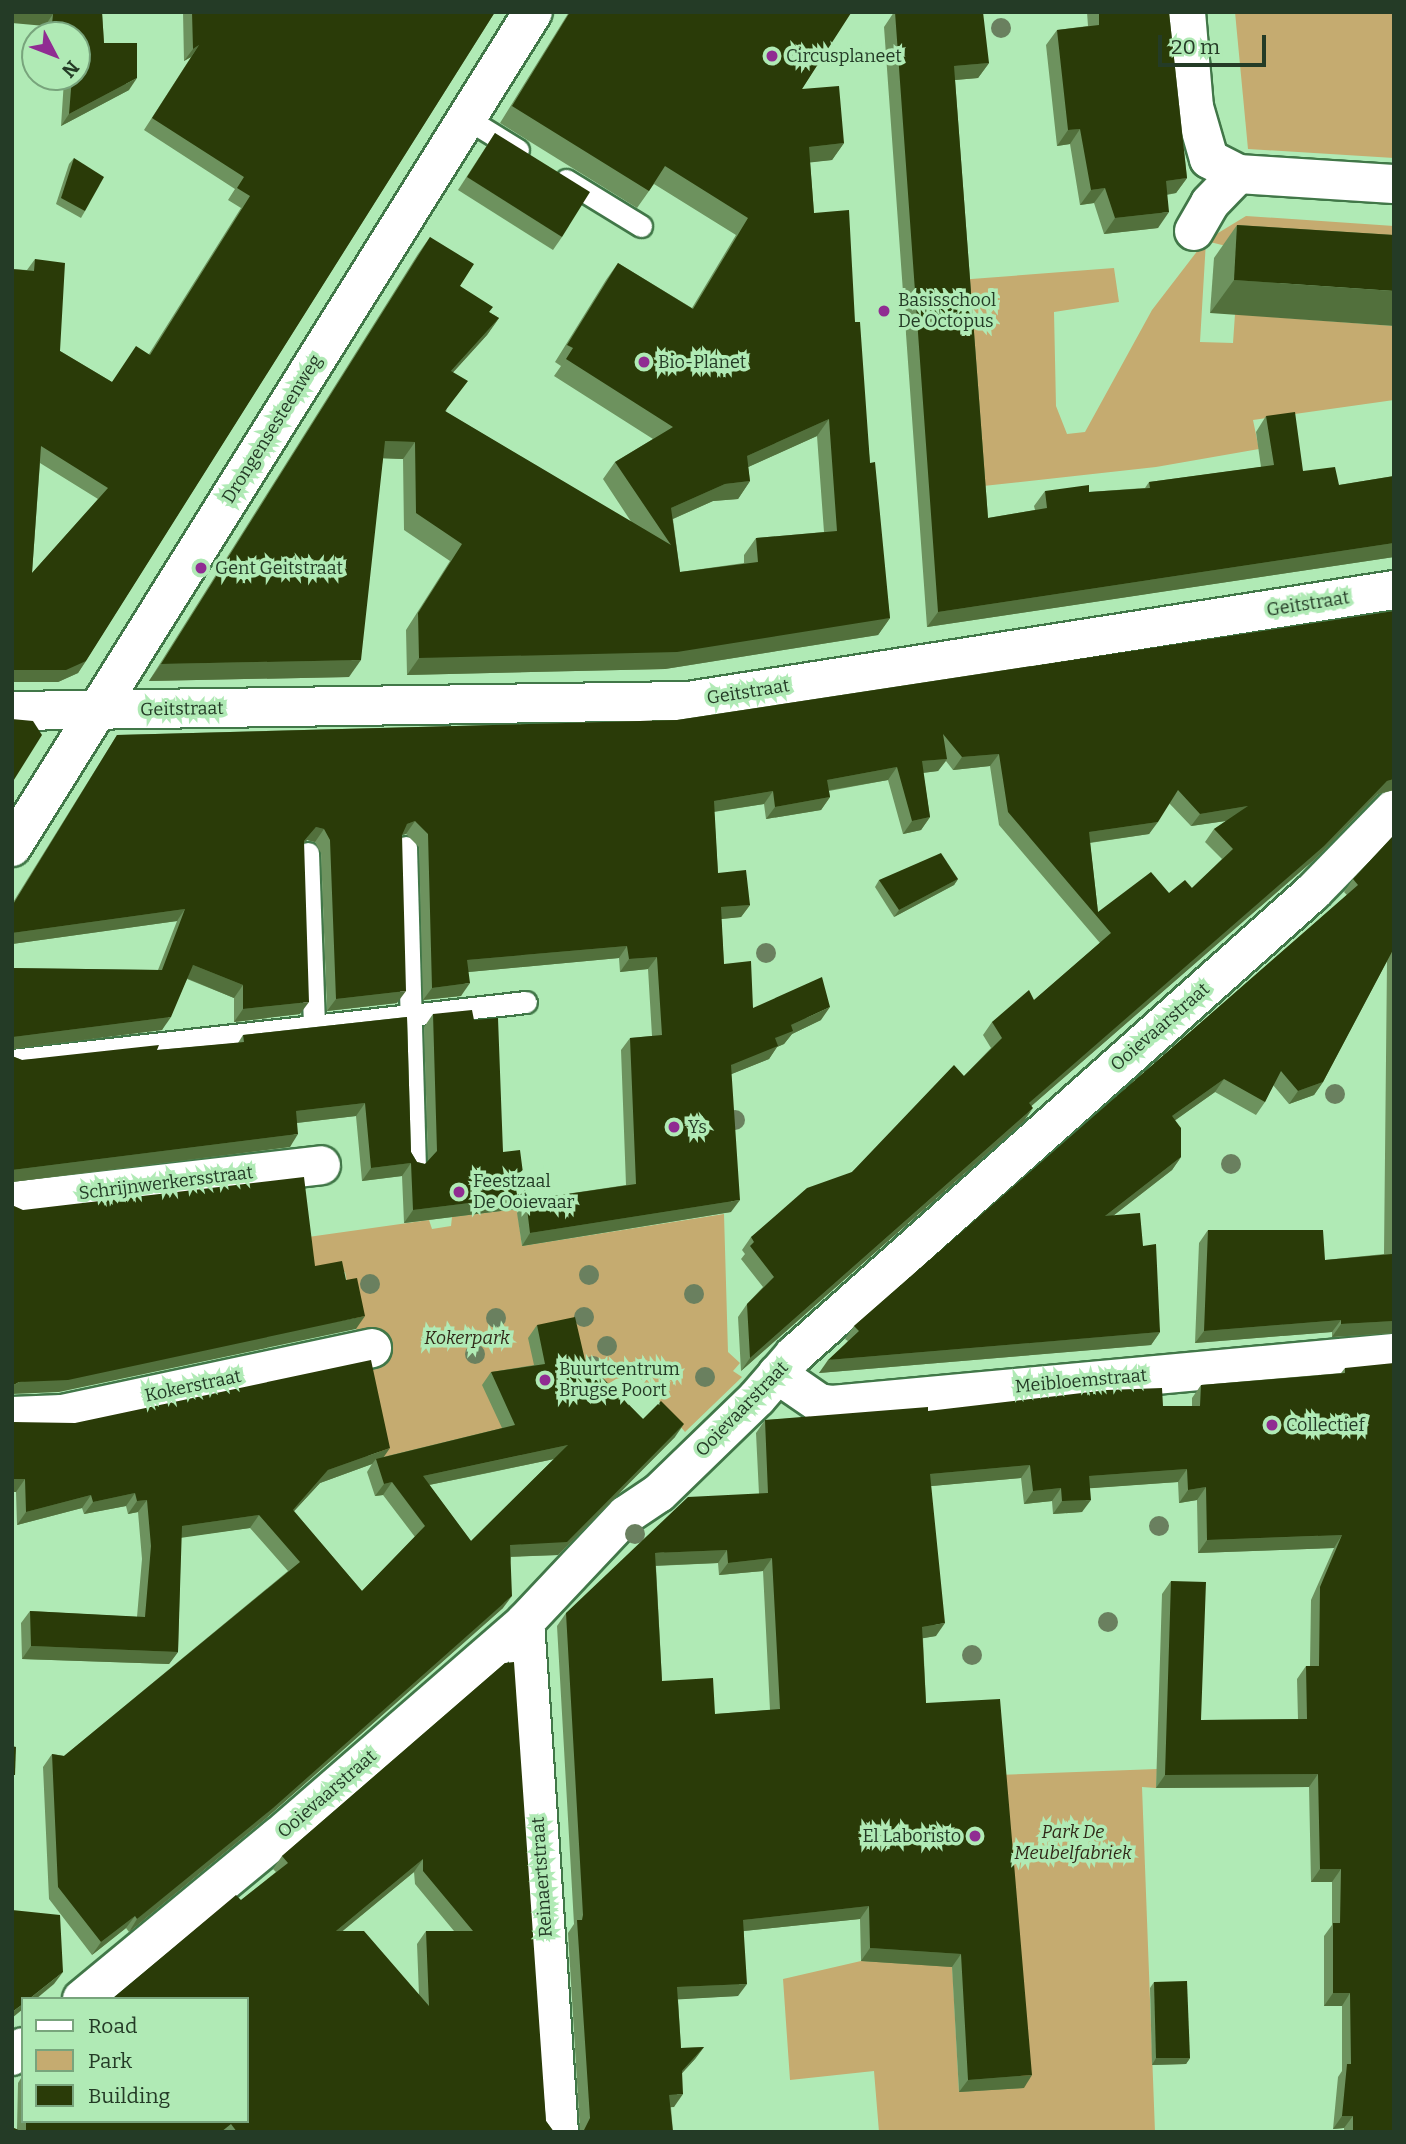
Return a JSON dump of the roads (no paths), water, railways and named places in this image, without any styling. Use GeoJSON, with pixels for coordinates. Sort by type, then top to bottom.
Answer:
{"type":"FeatureCollection","features":[{"type":"Feature","properties":{"kind":"street","name":"Drongensesteenweg"},"geometry":{"type":"LineString","coordinates":[[12,847],[95,710],[533,12]]}},
{"type":"Feature","properties":{"kind":"street"},"geometry":{"type":"LineString","coordinates":[[1186,12],[1201,142],[1209,159],[1238,174],[1394,184]]}},
{"type":"Feature","properties":{"kind":"street"},"geometry":{"type":"LineString","coordinates":[[1194,231],[1210,203],[1238,174]]}},
{"type":"Feature","properties":{"kind":"street","name":"Geitstraat"},"geometry":{"type":"LineString","coordinates":[[12,711],[688,701],[1394,590]]}},
{"type":"Feature","properties":{"kind":"street","name":"Ooievaarstraat"},"geometry":{"type":"LineString","coordinates":[[84,1997],[278,1838],[525,1622],[626,1515],[659,1493],[889,1266],[1312,892],[1394,809]]}},
{"type":"Feature","properties":{"kind":"street","name":"Schrijnwerkersstraat"},"geometry":{"type":"LineString","coordinates":[[12,1201],[321,1165]]}},
{"type":"Feature","properties":{"kind":"street","name":"Kokerstraat"},"geometry":{"type":"LineString","coordinates":[[12,1416],[62,1414],[372,1348]]}},
{"type":"Feature","properties":{"kind":"street","name":"Meibloemstraat"},"geometry":{"type":"LineString","coordinates":[[778,1374],[819,1403],[831,1405],[1394,1353]]}},
{"type":"Feature","properties":{"kind":"street","name":"Reinaertstraat"},"geometry":{"type":"LineString","coordinates":[[525,1622],[559,2132]]}},
{"type":"Feature","properties":{"kind":"lane"},"geometry":{"type":"LineString","coordinates":[[466,118],[641,226]]}},
{"type":"Feature","properties":{"kind":"lane"},"geometry":{"type":"LineString","coordinates":[[407,847],[415,1164]]}},
{"type":"Feature","properties":{"kind":"lane"},"geometry":{"type":"LineString","coordinates":[[308,853],[314,1026]]}},
{"type":"Feature","properties":{"kind":"lane"},"geometry":{"type":"LineString","coordinates":[[12,1059],[526,1002]]}},
{"type":"Feature","properties":{"kind":"place","name":"Circusplaneet"},"geometry":{"type":"Point","coordinates":[772,56]}},
{"type":"Feature","properties":{"kind":"place","name":"Basisschool De Octopus"},"geometry":{"type":"Point","coordinates":[884,311]}},
{"type":"Feature","properties":{"kind":"place","name":"Bio-Planet"},"geometry":{"type":"Point","coordinates":[644,362]}},
{"type":"Feature","properties":{"kind":"place","name":"Gent Geitstraat"},"geometry":{"type":"Point","coordinates":[201,568]}},
{"type":"Feature","properties":{"kind":"place","name":"Ys"},"geometry":{"type":"Point","coordinates":[674,1127]}},
{"type":"Feature","properties":{"kind":"place","name":"Feestzaal De Ooievaar"},"geometry":{"type":"Point","coordinates":[459,1192]}},
{"type":"Feature","properties":{"kind":"place","name":"Buurtcentrum Brugse Poort"},"geometry":{"type":"Point","coordinates":[545,1380]}},
{"type":"Feature","properties":{"kind":"place","name":"Collectief"},"geometry":{"type":"Point","coordinates":[1272,1425]}},
{"type":"Feature","properties":{"kind":"place","name":"El Laboristo"},"geometry":{"type":"Point","coordinates":[975,1836]}},
{"type":"Feature","properties":{"kind":"park label","name":"Kokerpark"},"geometry":{"type":"Point","coordinates":[467,1338]}},
{"type":"Feature","properties":{"kind":"park label","name":"Park De Meubelfabriek"},"geometry":{"type":"Point","coordinates":[1073,1843]}}]}
